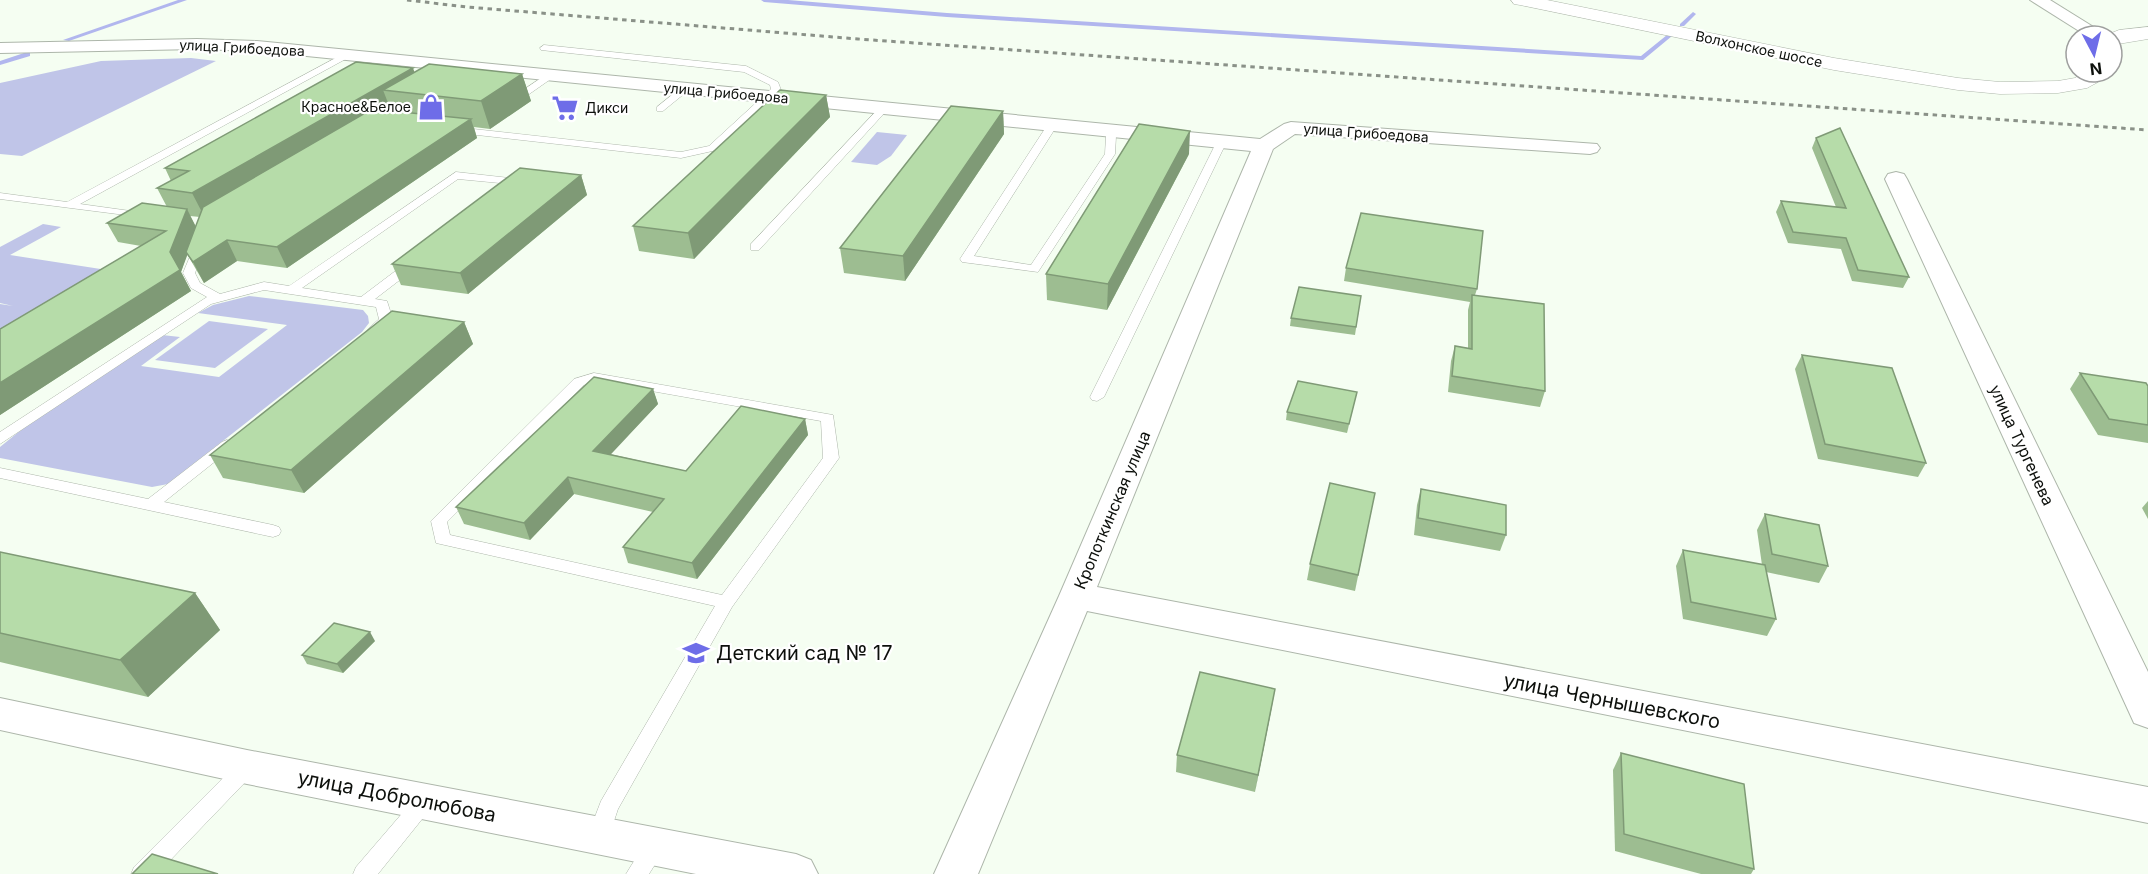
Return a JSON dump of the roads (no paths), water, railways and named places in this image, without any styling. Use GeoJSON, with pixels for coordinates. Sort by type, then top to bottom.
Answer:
{"type":"FeatureCollection","features":[{"type":"Feature","properties":{"kind":"street","name":"Волхонское шоссе"},"geometry":{"type":"LineString","coordinates":[[1520,0],[1834,64],[1916,78],[2000,87],[2034,88],[2080,84]]}},
{"type":"Feature","properties":{"kind":"street"},"geometry":{"type":"LineString","coordinates":[[2038,0],[2079,24]]}},
{"type":"Feature","properties":{"kind":"street"},"geometry":{"type":"LineString","coordinates":[[2124,36],[2148,33]]}},
{"type":"Feature","properties":{"kind":"street","name":"улица Грибоедова"},"geometry":{"type":"LineString","coordinates":[[0,48],[197,44],[257,46],[348,55],[460,72],[550,76],[1264,146],[1291,128],[1590,148]]}},
{"type":"Feature","properties":{"kind":"street","name":"Кропоткинская улица"},"geometry":{"type":"LineString","coordinates":[[956,874],[1076,596],[1264,146]]}},
{"type":"Feature","properties":{"kind":"street","name":"улица Тургенева"},"geometry":{"type":"LineString","coordinates":[[1896,179],[2148,712]]}},
{"type":"Feature","properties":{"kind":"street","name":"улица Чернышевского"},"geometry":{"type":"LineString","coordinates":[[1076,596],[2148,805]]}},
{"type":"Feature","properties":{"kind":"street","name":"улица Добролюбова"},"geometry":{"type":"LineString","coordinates":[[0,714],[247,767],[599,836],[646,860],[796,874]]}},
{"type":"Feature","properties":{"kind":"lane"},"geometry":{"type":"LineString","coordinates":[[448,129],[681,155],[713,148],[776,90],[775,84],[746,69],[544,48]]}},
{"type":"Feature","properties":{"kind":"lane"},"geometry":{"type":"LineString","coordinates":[[69,205],[348,55]]}},
{"type":"Feature","properties":{"kind":"lane"},"geometry":{"type":"LineString","coordinates":[[522,95],[550,76]]}},
{"type":"Feature","properties":{"kind":"lane"},"geometry":{"type":"LineString","coordinates":[[660,109],[685,89]]}},
{"type":"Feature","properties":{"kind":"lane"},"geometry":{"type":"LineString","coordinates":[[755,247],[884,108]]}},
{"type":"Feature","properties":{"kind":"lane"},"geometry":{"type":"LineString","coordinates":[[1053,124],[966,259],[1034,268],[1110,154],[1111,136],[1114,130]]}},
{"type":"Feature","properties":{"kind":"lane"},"geometry":{"type":"LineString","coordinates":[[1097,397],[1222,141]]}},
{"type":"Feature","properties":{"kind":"lane"},"geometry":{"type":"LineString","coordinates":[[291,290],[456,175],[518,183],[500,196]]}},
{"type":"Feature","properties":{"kind":"lane"},"geometry":{"type":"LineString","coordinates":[[0,196],[161,218]]}},
{"type":"Feature","properties":{"kind":"lane"},"geometry":{"type":"LineString","coordinates":[[204,234],[189,273],[195,285],[218,298]]}},
{"type":"Feature","properties":{"kind":"lane"},"geometry":{"type":"LineString","coordinates":[[364,301],[427,252]]}},
{"type":"Feature","properties":{"kind":"lane"},"geometry":{"type":"LineString","coordinates":[[0,439],[207,301],[218,298],[264,286],[382,304],[386,320],[359,342]]}},
{"type":"Feature","properties":{"kind":"lane"},"geometry":{"type":"LineString","coordinates":[[599,836],[608,807],[726,602],[831,458],[828,418],[594,377],[579,382],[439,521],[442,539],[726,602]]}},
{"type":"Feature","properties":{"kind":"lane"},"geometry":{"type":"LineString","coordinates":[[148,506],[234,439]]}},
{"type":"Feature","properties":{"kind":"lane"},"geometry":{"type":"LineString","coordinates":[[0,473],[273,531]]}},
{"type":"Feature","properties":{"kind":"lane"},"geometry":{"type":"LineString","coordinates":[[142,874],[247,767]]}},
{"type":"Feature","properties":{"kind":"lane"},"geometry":{"type":"LineString","coordinates":[[364,874],[424,802]]}},
{"type":"Feature","properties":{"kind":"waterway"},"geometry":{"type":"LineString","coordinates":[[67,40],[184,0]]}},
{"type":"Feature","properties":{"kind":"waterway"},"geometry":{"type":"LineString","coordinates":[[764,0],[947,15],[1643,58],[1669,36]]}},
{"type":"Feature","properties":{"kind":"waterway"},"geometry":{"type":"LineString","coordinates":[[1682,25],[1693,14]]}},
{"type":"Feature","properties":{"kind":"waterway"},"geometry":{"type":"LineString","coordinates":[[0,63],[27,54]]}},
{"type":"Feature","properties":{"kind":"railway"},"geometry":{"type":"LineString","coordinates":[[407,0],[467,7],[858,39],[2148,130]]}},
{"type":"Feature","properties":{"kind":"place","name":"Красное&Белое"},"geometry":{"type":"Point","coordinates":[431,107]}},
{"type":"Feature","properties":{"kind":"place","name":"Дикси"},"geometry":{"type":"Point","coordinates":[565,108]}},
{"type":"Feature","properties":{"kind":"place","name":"Детский сад № 17"},"geometry":{"type":"Point","coordinates":[696,653]}}]}
